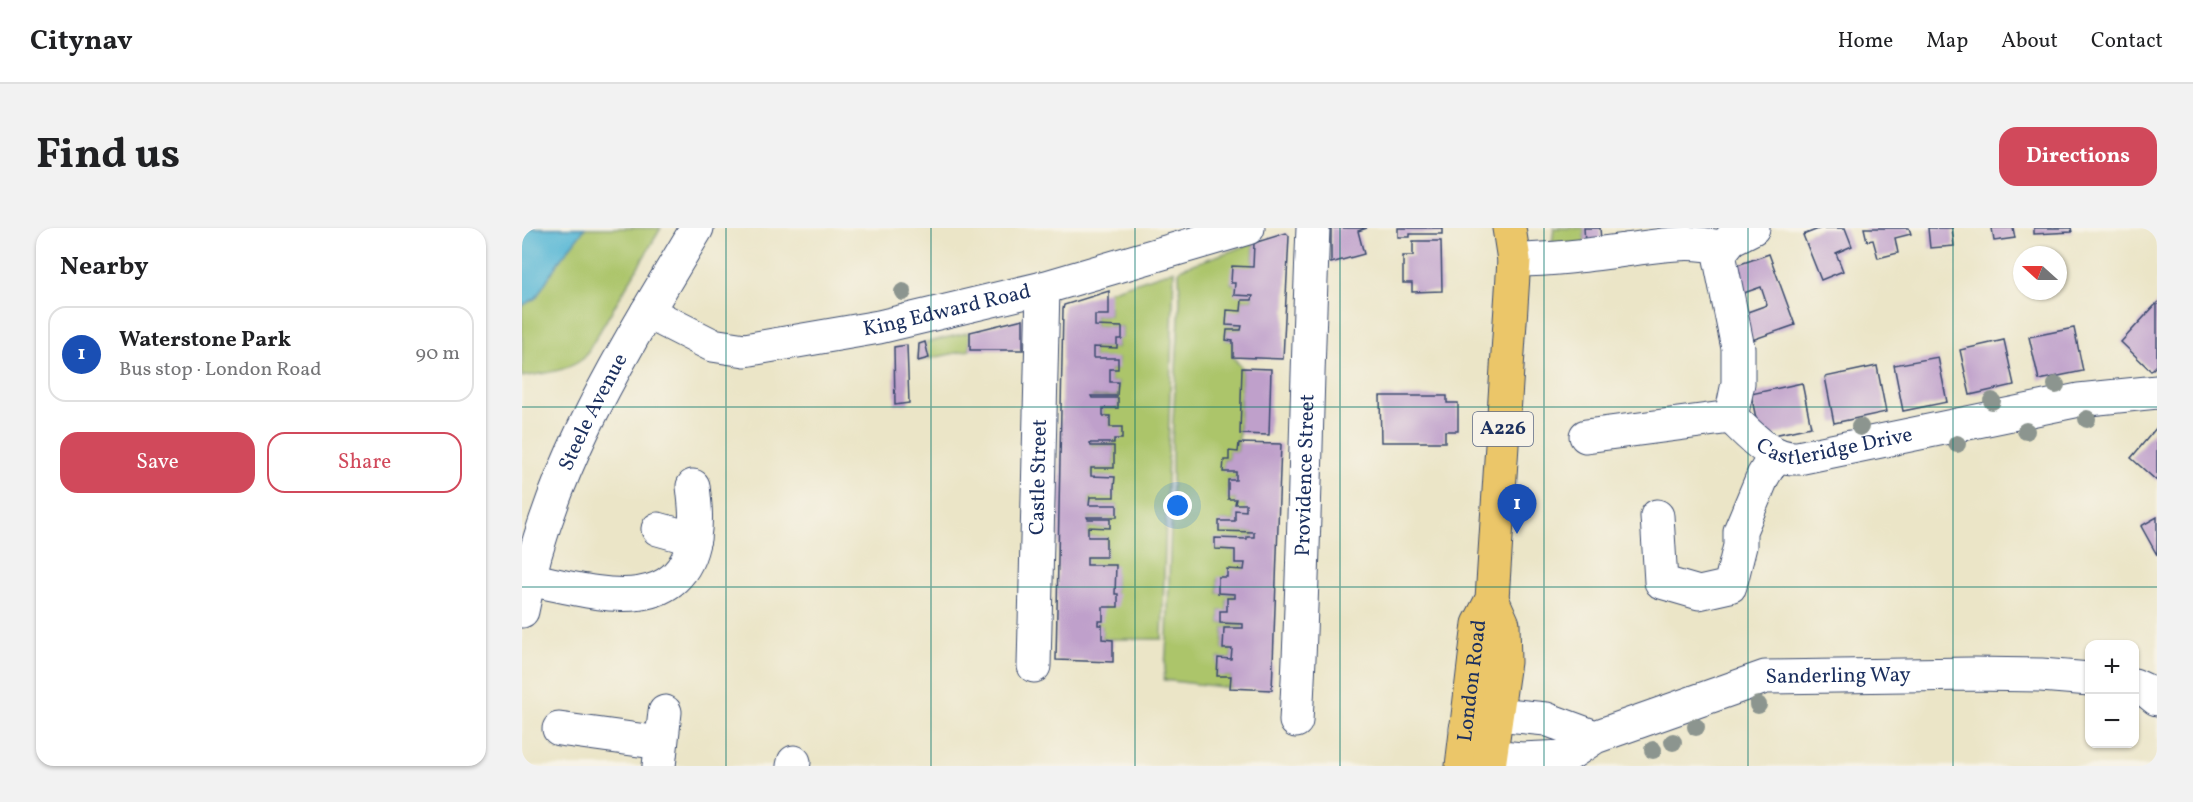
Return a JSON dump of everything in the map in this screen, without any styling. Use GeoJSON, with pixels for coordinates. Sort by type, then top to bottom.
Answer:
{"type":"FeatureCollection","features":[{"type":"Feature","properties":{"kind":"main road","name":"London Road"},"geometry":{"type":"LineString","coordinates":[[1481,763],[1466,729],[1479,624],[1492,599],[1514,260],[1509,228]]}},
{"type":"Feature","properties":{"kind":"main road","name":"London Road"},"geometry":{"type":"LineString","coordinates":[[1514,260],[1525,228]]}},
{"type":"Feature","properties":{"kind":"main road","name":"London Road"},"geometry":{"type":"LineString","coordinates":[[1481,763],[1497,714],[1504,662],[1503,624],[1492,599]]}},
{"type":"Feature","properties":{"kind":"street","name":"Steele Avenue"},"geometry":{"type":"LineString","coordinates":[[522,610],[537,543],[575,443],[647,312],[697,228]]}},
{"type":"Feature","properties":{"kind":"street","name":"King Edward Road"},"geometry":{"type":"LineString","coordinates":[[647,312],[712,345],[745,350],[879,327],[1043,288],[1248,228]]}},
{"type":"Feature","properties":{"kind":"street","name":"Providence Street"},"geometry":{"type":"LineString","coordinates":[[1296,721],[1302,616],[1313,228]]}},
{"type":"Feature","properties":{"kind":"street"},"geometry":{"type":"LineString","coordinates":[[1514,260],[1558,259],[1678,244],[1706,244],[1722,248],[1735,236],[1753,228]]}},
{"type":"Feature","properties":{"kind":"street","name":"Castleridge Drive"},"geometry":{"type":"LineString","coordinates":[[1722,248],[1719,256],[1732,312],[1739,357],[1738,383],[1731,417],[1776,454],[1785,458],[1798,458],[2079,400],[2157,392]]}},
{"type":"Feature","properties":{"kind":"street","name":"Castle Street"},"geometry":{"type":"LineString","coordinates":[[1034,666],[1043,288]]}},
{"type":"Feature","properties":{"kind":"street"},"geometry":{"type":"LineString","coordinates":[[1586,436],[1731,417]]}},
{"type":"Feature","properties":{"kind":"street"},"geometry":{"type":"LineString","coordinates":[[1657,516],[1661,582],[1699,592],[1730,586],[1740,546],[1740,531],[1763,476],[1776,454]]}},
{"type":"Feature","properties":{"kind":"street"},"geometry":{"type":"LineString","coordinates":[[528,579],[628,595],[652,592],[662,588],[676,576],[694,539],[696,516],[693,486]]}},
{"type":"Feature","properties":{"kind":"street"},"geometry":{"type":"LineString","coordinates":[[658,528],[694,539]]}},
{"type":"Feature","properties":{"kind":"street","name":"Sanderling Way"},"geometry":{"type":"LineString","coordinates":[[1481,763],[1565,757],[1594,737],[1765,677],[1972,674],[2085,679]]}},
{"type":"Feature","properties":{"kind":"street"},"geometry":{"type":"LineString","coordinates":[[2139,687],[2157,699]]}},
{"type":"Feature","properties":{"kind":"street"},"geometry":{"type":"LineString","coordinates":[[1466,729],[1497,714],[1546,719],[1594,737]]}},
{"type":"Feature","properties":{"kind":"street"},"geometry":{"type":"LineString","coordinates":[[559,729],[662,740]]}},
{"type":"Feature","properties":{"kind":"green space"},"geometry":{"type":"Polygon","coordinates":[[[522,228],[661,228],[584,358],[562,369],[522,377],[522,228]]]}},
{"type":"Feature","properties":{"kind":"green space"},"geometry":{"type":"Polygon","coordinates":[[[1554,228],[1584,228],[1585,246],[1551,251],[1554,228]]]}},
{"type":"Feature","properties":{"kind":"green space"},"geometry":{"type":"Polygon","coordinates":[[[1254,243],[1253,267],[1231,283],[1253,296],[1252,300],[1242,300],[1241,311],[1226,321],[1227,325],[1242,326],[1241,330],[1227,330],[1226,340],[1233,341],[1233,357],[1242,368],[1238,452],[1229,451],[1229,460],[1224,460],[1223,471],[1236,472],[1236,480],[1228,480],[1228,499],[1236,499],[1236,504],[1246,504],[1246,511],[1235,511],[1235,521],[1220,521],[1219,531],[1254,532],[1254,537],[1215,539],[1215,549],[1235,550],[1235,562],[1245,563],[1244,570],[1218,578],[1218,593],[1235,594],[1235,598],[1227,599],[1227,611],[1220,611],[1220,623],[1243,624],[1243,628],[1224,628],[1223,649],[1232,649],[1231,659],[1218,658],[1217,675],[1231,676],[1230,688],[1164,680],[1172,496],[1172,440],[1180,301],[1179,271],[1254,243]]]}},
{"type":"Feature","properties":{"kind":"green space"},"geometry":{"type":"Polygon","coordinates":[[[1174,270],[1162,639],[1102,639],[1102,626],[1098,625],[1098,620],[1103,608],[1115,594],[1115,565],[1087,565],[1087,557],[1106,557],[1106,537],[1088,537],[1088,527],[1109,528],[1087,517],[1116,517],[1117,505],[1089,505],[1090,497],[1114,497],[1114,477],[1091,476],[1091,468],[1114,468],[1114,446],[1091,446],[1090,443],[1114,443],[1110,416],[1103,416],[1103,408],[1118,408],[1118,398],[1092,398],[1091,396],[1117,396],[1118,382],[1110,382],[1110,369],[1117,369],[1118,359],[1093,358],[1093,347],[1117,348],[1117,339],[1122,338],[1122,327],[1095,326],[1095,315],[1109,315],[1109,291],[1174,270]]]}},
{"type":"Feature","properties":{"kind":"green space"},"geometry":{"type":"Polygon","coordinates":[[[970,332],[970,350],[918,361],[919,344],[970,332]]]}},
{"type":"Feature","properties":{"kind":"water"},"geometry":{"type":"Polygon","coordinates":[[[522,228],[585,228],[557,264],[536,298],[522,306],[522,228]]]}},
{"type":"Feature","properties":{"kind":"building"},"geometry":{"type":"Polygon","coordinates":[[[1331,228],[1367,228],[1358,231],[1364,254],[1331,263],[1331,228]]]}},
{"type":"Feature","properties":{"kind":"building"},"geometry":{"type":"Polygon","coordinates":[[[1398,228],[1442,228],[1442,234],[1410,234],[1410,237],[1398,237],[1398,228]]]}},
{"type":"Feature","properties":{"kind":"building"},"geometry":{"type":"Polygon","coordinates":[[[1584,228],[1600,228],[1601,240],[1585,242],[1584,228]]]}},
{"type":"Feature","properties":{"kind":"building"},"geometry":{"type":"Polygon","coordinates":[[[1821,228],[1845,228],[1852,246],[1836,253],[1843,271],[1821,280],[1803,235],[1821,228]]]}},
{"type":"Feature","properties":{"kind":"building"},"geometry":{"type":"Polygon","coordinates":[[[1864,228],[1909,228],[1911,234],[1895,238],[1898,253],[1878,258],[1873,240],[1867,241],[1864,228]]]}},
{"type":"Feature","properties":{"kind":"building"},"geometry":{"type":"Polygon","coordinates":[[[1928,228],[1952,228],[1954,246],[1930,248],[1928,228]]]}},
{"type":"Feature","properties":{"kind":"building"},"geometry":{"type":"Polygon","coordinates":[[[1992,228],[2013,228],[2015,238],[1994,241],[1992,228]]]}},
{"type":"Feature","properties":{"kind":"building"},"geometry":{"type":"Polygon","coordinates":[[[2034,228],[2071,228],[2072,232],[2034,234],[2034,228]]]}},
{"type":"Feature","properties":{"kind":"building"},"geometry":{"type":"Polygon","coordinates":[[[1286,233],[1289,236],[1283,359],[1233,357],[1233,341],[1226,340],[1227,330],[1241,330],[1242,326],[1226,325],[1227,310],[1241,311],[1242,300],[1252,300],[1253,296],[1234,295],[1235,283],[1231,283],[1232,266],[1253,267],[1254,243],[1286,233]]]}},
{"type":"Feature","properties":{"kind":"building"},"geometry":{"type":"Polygon","coordinates":[[[1413,241],[1441,241],[1442,291],[1412,292],[1412,283],[1403,283],[1403,256],[1413,256],[1413,241]]]}},
{"type":"Feature","properties":{"kind":"building"},"geometry":{"type":"Polygon","coordinates":[[[1769,254],[1795,325],[1752,340],[1742,314],[1767,305],[1761,287],[1738,295],[1729,268],[1769,254]]]}},
{"type":"Feature","properties":{"kind":"building"},"geometry":{"type":"Polygon","coordinates":[[[1109,291],[1109,315],[1095,315],[1095,326],[1122,327],[1122,339],[1117,339],[1117,348],[1093,347],[1093,358],[1118,358],[1118,369],[1110,369],[1110,382],[1118,382],[1117,396],[1091,396],[1092,398],[1118,398],[1118,408],[1103,408],[1103,416],[1110,416],[1110,427],[1122,427],[1122,439],[1114,439],[1114,443],[1090,443],[1091,446],[1114,446],[1114,468],[1091,468],[1091,476],[1115,477],[1114,497],[1090,497],[1089,505],[1117,505],[1117,517],[1087,517],[1088,519],[1110,519],[1110,528],[1088,527],[1088,537],[1106,537],[1106,557],[1087,557],[1087,565],[1116,565],[1115,594],[1118,594],[1118,607],[1103,607],[1103,621],[1098,621],[1098,625],[1102,625],[1102,639],[1113,640],[1113,662],[1056,660],[1063,309],[1064,305],[1109,291]]]}},
{"type":"Feature","properties":{"kind":"building"},"geometry":{"type":"Polygon","coordinates":[[[2157,303],[2157,365],[2151,371],[2121,342],[2157,303]]]}},
{"type":"Feature","properties":{"kind":"building"},"geometry":{"type":"Polygon","coordinates":[[[1023,319],[1023,350],[970,350],[970,332],[1023,319]]]}},
{"type":"Feature","properties":{"kind":"building"},"geometry":{"type":"Polygon","coordinates":[[[2074,328],[2083,371],[2039,380],[2029,337],[2074,328]]]}},
{"type":"Feature","properties":{"kind":"building"},"geometry":{"type":"Polygon","coordinates":[[[2004,340],[2014,385],[1970,395],[1960,350],[2004,340]]]}},
{"type":"Feature","properties":{"kind":"building"},"geometry":{"type":"Polygon","coordinates":[[[925,342],[929,358],[918,361],[919,344],[925,342]]]}},
{"type":"Feature","properties":{"kind":"building"},"geometry":{"type":"Polygon","coordinates":[[[907,345],[909,403],[895,405],[894,347],[907,345]]]}},
{"type":"Feature","properties":{"kind":"building"},"geometry":{"type":"Polygon","coordinates":[[[1938,357],[1947,402],[1903,411],[1894,365],[1938,357]]]}},
{"type":"Feature","properties":{"kind":"building"},"geometry":{"type":"Polygon","coordinates":[[[1877,366],[1886,412],[1834,423],[1825,377],[1877,366]]]}},
{"type":"Feature","properties":{"kind":"building"},"geometry":{"type":"Polygon","coordinates":[[[1242,368],[1271,369],[1269,435],[1240,434],[1242,368]]]}},
{"type":"Feature","properties":{"kind":"building"},"geometry":{"type":"Polygon","coordinates":[[[1802,383],[1811,427],[1760,438],[1751,394],[1802,383]]]}},
{"type":"Feature","properties":{"kind":"building"},"geometry":{"type":"Polygon","coordinates":[[[1380,396],[1447,396],[1447,403],[1458,403],[1458,431],[1445,431],[1445,442],[1381,442],[1380,396]]]}},
{"type":"Feature","properties":{"kind":"building"},"geometry":{"type":"Polygon","coordinates":[[[2157,427],[2157,481],[2131,458],[2157,427]]]}},
{"type":"Feature","properties":{"kind":"building"},"geometry":{"type":"Polygon","coordinates":[[[1239,443],[1281,444],[1272,690],[1230,688],[1231,676],[1217,676],[1218,658],[1231,659],[1232,649],[1223,649],[1224,628],[1243,628],[1243,624],[1220,623],[1220,611],[1227,611],[1227,598],[1235,598],[1235,594],[1218,593],[1218,577],[1227,577],[1227,569],[1244,570],[1245,563],[1235,563],[1235,550],[1215,549],[1215,538],[1247,539],[1247,537],[1254,537],[1254,532],[1219,531],[1219,521],[1235,521],[1235,510],[1246,511],[1246,504],[1235,504],[1236,499],[1228,499],[1228,480],[1236,480],[1236,472],[1223,472],[1224,460],[1229,460],[1229,451],[1238,452],[1239,443]]]}},
{"type":"Feature","properties":{"kind":"building"},"geometry":{"type":"Polygon","coordinates":[[[2157,517],[2157,555],[2141,526],[2157,517]]]}},
{"type":"Feature","properties":{"kind":"place","name":"Waterstone Park"},"geometry":{"type":"Point","coordinates":[1517,534]}}]}
